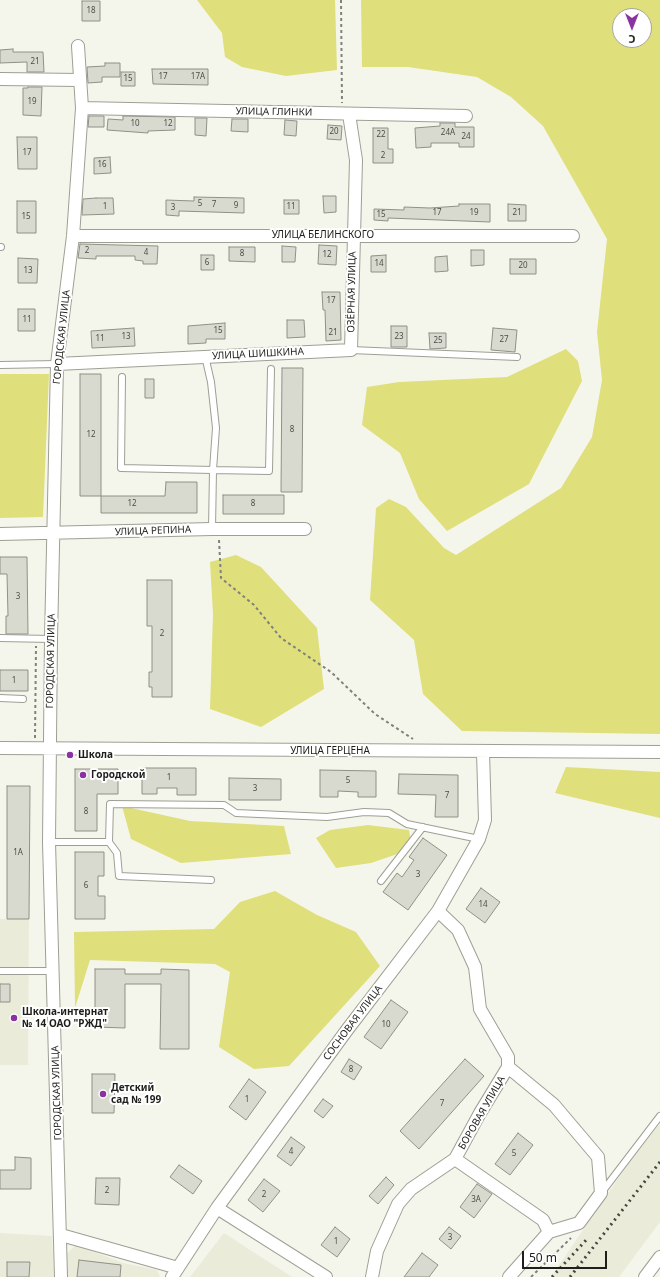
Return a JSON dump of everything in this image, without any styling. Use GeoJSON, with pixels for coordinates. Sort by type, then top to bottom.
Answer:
{"type":"FeatureCollection","features":[{"type":"Feature","properties":{"kind":"street","name":"ГОРОДСКАЯ УЛИЦА"},"geometry":{"type":"LineString","coordinates":[[61,1277],[49,842],[51,639],[57,364],[73,236],[82,108],[78,46]]}},
{"type":"Feature","properties":{"kind":"street"},"geometry":{"type":"LineString","coordinates":[[0,79],[80,80]]}},
{"type":"Feature","properties":{"kind":"street","name":"УЛИЦА ГЛИНКИ"},"geometry":{"type":"LineString","coordinates":[[82,108],[466,116]]}},
{"type":"Feature","properties":{"kind":"street","name":"ОЗЁРНАЯ УЛИЦА"},"geometry":{"type":"LineString","coordinates":[[346,114],[356,160],[351,350]]}},
{"type":"Feature","properties":{"kind":"street","name":"УЛИЦА БЕЛИНСКОГО"},"geometry":{"type":"LineString","coordinates":[[73,236],[573,236]]}},
{"type":"Feature","properties":{"kind":"street","name":"УЛИЦА ШИШКИНА"},"geometry":{"type":"LineString","coordinates":[[57,364],[351,350]]}},
{"type":"Feature","properties":{"kind":"street","name":"УЛИЦА РЕПИНА"},"geometry":{"type":"LineString","coordinates":[[0,534],[54,534],[212,529],[305,529]]}},
{"type":"Feature","properties":{"kind":"street","name":"УЛИЦА ГЕРЦЕНА"},"geometry":{"type":"LineString","coordinates":[[0,748],[424,752],[660,752]]}},
{"type":"Feature","properties":{"kind":"street","name":"СОСНОВАЯ УЛИЦА"},"geometry":{"type":"LineString","coordinates":[[175,1272],[217,1208],[347,1030],[438,911],[478,839],[485,820],[483,752]]}},
{"type":"Feature","properties":{"kind":"street","name":"БОРОВАЯ УЛИЦА"},"geometry":{"type":"LineString","coordinates":[[372,1277],[377,1251],[398,1204],[410,1189],[455,1159],[480,1113],[508,1067],[508,1057],[480,1010],[476,967],[458,930],[438,911]]}},
{"type":"Feature","properties":{"kind":"street"},"geometry":{"type":"LineString","coordinates":[[508,1067],[554,1105],[598,1157],[601,1193],[580,1221],[549,1232],[509,1277]]}},
{"type":"Feature","properties":{"kind":"street"},"geometry":{"type":"LineString","coordinates":[[455,1159],[543,1220],[549,1232]]}},
{"type":"Feature","properties":{"kind":"street"},"geometry":{"type":"LineString","coordinates":[[217,1208],[326,1277]]}},
{"type":"Feature","properties":{"kind":"street"},"geometry":{"type":"LineString","coordinates":[[61,1235],[175,1272]]}},
{"type":"Feature","properties":{"kind":"street"},"geometry":{"type":"LineString","coordinates":[[645,1277],[660,1257]]}},
{"type":"Feature","properties":{"kind":"lane","name":"УЛИЦА ШИШКИНА"},"geometry":{"type":"LineString","coordinates":[[351,350],[517,357]]}},
{"type":"Feature","properties":{"kind":"lane"},"geometry":{"type":"LineString","coordinates":[[205,356],[211,382],[216,428],[213,470],[212,529]]}},
{"type":"Feature","properties":{"kind":"lane","name":"УЛИЦА ШИШКИНА"},"geometry":{"type":"LineString","coordinates":[[0,365],[57,364]]}},
{"type":"Feature","properties":{"kind":"lane"},"geometry":{"type":"LineString","coordinates":[[122,377],[121,468],[269,471],[271,369]]}},
{"type":"Feature","properties":{"kind":"lane"},"geometry":{"type":"LineString","coordinates":[[0,638],[51,639]]}},
{"type":"Feature","properties":{"kind":"lane"},"geometry":{"type":"LineString","coordinates":[[0,698],[23,699]]}},
{"type":"Feature","properties":{"kind":"lane"},"geometry":{"type":"LineString","coordinates":[[211,880],[119,876],[117,853],[109,842],[110,804],[224,805],[236,813],[327,817],[364,812],[389,813],[407,824],[478,839]]}},
{"type":"Feature","properties":{"kind":"lane"},"geometry":{"type":"LineString","coordinates":[[381,881],[423,828]]}},
{"type":"Feature","properties":{"kind":"lane"},"geometry":{"type":"LineString","coordinates":[[49,842],[109,842]]}},
{"type":"Feature","properties":{"kind":"lane"},"geometry":{"type":"LineString","coordinates":[[0,971],[53,971]]}},
{"type":"Feature","properties":{"kind":"lane"},"geometry":{"type":"LineString","coordinates":[[601,1193],[660,1116]]}},
{"type":"Feature","properties":{"kind":"path"},"geometry":{"type":"LineString","coordinates":[[341,0],[346,114]]}},
{"type":"Feature","properties":{"kind":"path"},"geometry":{"type":"LineString","coordinates":[[212,529],[219,539],[221,578],[254,605],[281,638],[331,672],[375,714],[411,737],[424,752]]}},
{"type":"Feature","properties":{"kind":"path"},"geometry":{"type":"LineString","coordinates":[[35,748],[36,639]]}},
{"type":"Feature","properties":{"kind":"path"},"geometry":{"type":"LineString","coordinates":[[532,1277],[575,1234],[580,1221]]}},
{"type":"Feature","properties":{"kind":"shaded area"},"geometry":{"type":"Polygon","coordinates":[[[197,0],[335,0],[337,70],[286,76],[242,67],[225,57],[222,33],[197,0]]]}},
{"type":"Feature","properties":{"kind":"shaded area"},"geometry":{"type":"Polygon","coordinates":[[[361,0],[660,0],[660,734],[462,731],[423,694],[414,640],[370,600],[376,508],[389,499],[406,507],[444,548],[456,555],[561,488],[592,437],[602,380],[597,332],[607,239],[543,126],[511,97],[477,77],[408,67],[362,67],[361,0]]]}},
{"type":"Feature","properties":{"kind":"shaded area"},"geometry":{"type":"Polygon","coordinates":[[[566,349],[578,361],[582,381],[529,484],[447,531],[419,499],[400,453],[362,425],[367,387],[399,382],[507,377],[566,349]]]}},
{"type":"Feature","properties":{"kind":"shaded area"},"geometry":{"type":"Polygon","coordinates":[[[0,374],[49,374],[43,517],[0,518],[0,374]]]}},
{"type":"Feature","properties":{"kind":"shaded area"},"geometry":{"type":"Polygon","coordinates":[[[236,555],[261,567],[317,628],[324,689],[261,727],[210,709],[213,614],[210,562],[236,555]]]}},
{"type":"Feature","properties":{"kind":"shaded area"},"geometry":{"type":"Polygon","coordinates":[[[566,767],[660,772],[660,818],[555,793],[566,767]]]}},
{"type":"Feature","properties":{"kind":"shaded area"},"geometry":{"type":"Polygon","coordinates":[[[122,806],[190,821],[284,826],[291,854],[181,863],[131,839],[122,806]]]}},
{"type":"Feature","properties":{"kind":"shaded area"},"geometry":{"type":"Polygon","coordinates":[[[368,825],[409,830],[412,849],[371,863],[336,868],[316,838],[330,830],[368,825]]]}},
{"type":"Feature","properties":{"kind":"shaded area"},"geometry":{"type":"Polygon","coordinates":[[[275,891],[317,915],[356,932],[380,966],[289,1066],[254,1069],[219,1047],[230,972],[215,964],[90,960],[75,1008],[74,932],[214,929],[240,902],[275,891]]]}},
{"type":"Feature","properties":{"kind":"shaded area","name":"Школа-интернат № 14 ОАО \"РЖД\""},"geometry":{"type":"Polygon","coordinates":[[[0,919],[29,919],[28,1065],[0,1065],[0,919]]]}},
{"type":"Feature","properties":{"kind":"shaded area"},"geometry":{"type":"Polygon","coordinates":[[[660,1117],[660,1222],[619,1277],[551,1277],[660,1117]]]}},
{"type":"Feature","properties":{"kind":"shaded area"},"geometry":{"type":"Polygon","coordinates":[[[0,1233],[52,1236],[54,1277],[0,1277],[0,1233]]]}},
{"type":"Feature","properties":{"kind":"shaded area"},"geometry":{"type":"Polygon","coordinates":[[[224,1233],[292,1277],[190,1277],[224,1233]]]}},
{"type":"Feature","properties":{"kind":"shaded area"},"geometry":{"type":"Polygon","coordinates":[[[76,1245],[123,1263],[157,1270],[160,1277],[67,1277],[65,1255],[76,1245]]]}},
{"type":"Feature","properties":{"kind":"building"},"geometry":{"type":"Polygon","coordinates":[[[82,1],[100,1],[100,21],[82,21],[82,1]]]}},
{"type":"Feature","properties":{"kind":"building"},"geometry":{"type":"Polygon","coordinates":[[[13,49],[13,52],[43,52],[44,72],[27,72],[27,62],[0,63],[0,50],[13,49]]]}},
{"type":"Feature","properties":{"kind":"building"},"geometry":{"type":"Polygon","coordinates":[[[105,63],[120,63],[120,77],[102,77],[102,82],[88,83],[87,67],[105,66],[105,63]]]}},
{"type":"Feature","properties":{"kind":"building"},"geometry":{"type":"Polygon","coordinates":[[[152,69],[208,69],[208,85],[153,84],[152,69]]]}},
{"type":"Feature","properties":{"kind":"building"},"geometry":{"type":"Polygon","coordinates":[[[121,72],[135,72],[135,86],[121,86],[121,72]]]}},
{"type":"Feature","properties":{"kind":"building"},"geometry":{"type":"Polygon","coordinates":[[[42,87],[41,116],[23,115],[23,88],[42,87]]]}},
{"type":"Feature","properties":{"kind":"building"},"geometry":{"type":"Polygon","coordinates":[[[89,116],[104,116],[104,127],[88,127],[89,116]]]}},
{"type":"Feature","properties":{"kind":"building"},"geometry":{"type":"Polygon","coordinates":[[[123,116],[175,117],[175,130],[148,131],[148,133],[107,130],[108,119],[123,120],[123,116]]]}},
{"type":"Feature","properties":{"kind":"building"},"geometry":{"type":"Polygon","coordinates":[[[195,118],[207,118],[206,136],[195,135],[195,118]]]}},
{"type":"Feature","properties":{"kind":"building"},"geometry":{"type":"Polygon","coordinates":[[[232,119],[248,119],[248,132],[231,131],[232,119]]]}},
{"type":"Feature","properties":{"kind":"building"},"geometry":{"type":"Polygon","coordinates":[[[285,120],[297,121],[296,136],[284,135],[285,120]]]}},
{"type":"Feature","properties":{"kind":"building"},"geometry":{"type":"Polygon","coordinates":[[[440,123],[455,123],[455,127],[474,127],[474,147],[459,147],[459,143],[431,143],[431,147],[416,148],[415,128],[440,126],[440,123]]]}},
{"type":"Feature","properties":{"kind":"building"},"geometry":{"type":"Polygon","coordinates":[[[328,125],[342,126],[341,140],[327,139],[328,125]]]}},
{"type":"Feature","properties":{"kind":"building"},"geometry":{"type":"Polygon","coordinates":[[[373,128],[388,128],[388,149],[393,149],[393,163],[373,163],[373,128]]]}},
{"type":"Feature","properties":{"kind":"building"},"geometry":{"type":"Polygon","coordinates":[[[17,137],[37,137],[37,169],[18,169],[17,137]]]}},
{"type":"Feature","properties":{"kind":"building"},"geometry":{"type":"Polygon","coordinates":[[[110,157],[111,173],[94,174],[94,158],[110,157]]]}},
{"type":"Feature","properties":{"kind":"building"},"geometry":{"type":"Polygon","coordinates":[[[323,196],[336,196],[336,212],[324,213],[323,196]]]}},
{"type":"Feature","properties":{"kind":"building"},"geometry":{"type":"Polygon","coordinates":[[[194,197],[244,198],[244,213],[179,211],[179,216],[166,215],[166,200],[194,201],[194,197]]]}},
{"type":"Feature","properties":{"kind":"building"},"geometry":{"type":"Polygon","coordinates":[[[113,198],[114,214],[82,215],[83,199],[113,198]]]}},
{"type":"Feature","properties":{"kind":"building"},"geometry":{"type":"Polygon","coordinates":[[[284,200],[299,200],[299,214],[284,214],[284,200]]]}},
{"type":"Feature","properties":{"kind":"building"},"geometry":{"type":"Polygon","coordinates":[[[17,201],[36,201],[36,233],[17,233],[17,201]]]}},
{"type":"Feature","properties":{"kind":"building"},"geometry":{"type":"Polygon","coordinates":[[[459,204],[490,204],[490,222],[388,218],[388,221],[374,220],[374,209],[404,210],[404,207],[430,208],[459,206],[459,204]]]}},
{"type":"Feature","properties":{"kind":"building"},"geometry":{"type":"Polygon","coordinates":[[[508,204],[526,205],[526,221],[508,221],[508,204]]]}},
{"type":"Feature","properties":{"kind":"building"},"geometry":{"type":"Polygon","coordinates":[[[80,244],[158,246],[157,264],[143,264],[143,261],[135,260],[135,256],[96,256],[96,259],[78,258],[80,244]]]}},
{"type":"Feature","properties":{"kind":"building"},"geometry":{"type":"Polygon","coordinates":[[[319,245],[337,246],[336,265],[318,264],[319,245]]]}},
{"type":"Feature","properties":{"kind":"building"},"geometry":{"type":"Polygon","coordinates":[[[282,246],[296,247],[295,262],[282,262],[282,246]]]}},
{"type":"Feature","properties":{"kind":"building"},"geometry":{"type":"Polygon","coordinates":[[[229,247],[255,247],[255,262],[229,261],[229,247]]]}},
{"type":"Feature","properties":{"kind":"building"},"geometry":{"type":"Polygon","coordinates":[[[471,250],[484,250],[484,265],[471,266],[471,250]]]}},
{"type":"Feature","properties":{"kind":"building"},"geometry":{"type":"Polygon","coordinates":[[[201,255],[214,255],[214,270],[201,270],[201,255]]]}},
{"type":"Feature","properties":{"kind":"building"},"geometry":{"type":"Polygon","coordinates":[[[386,255],[386,272],[371,272],[371,256],[386,255]]]}},
{"type":"Feature","properties":{"kind":"building"},"geometry":{"type":"Polygon","coordinates":[[[447,256],[448,271],[435,272],[435,257],[447,256]]]}},
{"type":"Feature","properties":{"kind":"building"},"geometry":{"type":"Polygon","coordinates":[[[18,258],[38,259],[37,283],[18,283],[18,258]]]}},
{"type":"Feature","properties":{"kind":"building"},"geometry":{"type":"Polygon","coordinates":[[[510,259],[536,259],[536,274],[510,274],[510,259]]]}},
{"type":"Feature","properties":{"kind":"building"},"geometry":{"type":"Polygon","coordinates":[[[322,292],[340,292],[341,340],[326,341],[325,310],[323,310],[322,292]]]}},
{"type":"Feature","properties":{"kind":"building"},"geometry":{"type":"Polygon","coordinates":[[[18,309],[35,309],[35,331],[18,331],[18,309]]]}},
{"type":"Feature","properties":{"kind":"building"},"geometry":{"type":"Polygon","coordinates":[[[287,320],[304,320],[305,337],[287,338],[287,320]]]}},
{"type":"Feature","properties":{"kind":"building"},"geometry":{"type":"Polygon","coordinates":[[[225,323],[225,339],[206,339],[206,343],[188,344],[188,326],[225,323]]]}},
{"type":"Feature","properties":{"kind":"building"},"geometry":{"type":"Polygon","coordinates":[[[391,326],[407,326],[407,347],[391,347],[391,326]]]}},
{"type":"Feature","properties":{"kind":"building"},"geometry":{"type":"Polygon","coordinates":[[[134,328],[135,346],[92,348],[91,331],[134,328]]]}},
{"type":"Feature","properties":{"kind":"building"},"geometry":{"type":"Polygon","coordinates":[[[493,328],[517,330],[515,352],[491,350],[493,328]]]}},
{"type":"Feature","properties":{"kind":"building"},"geometry":{"type":"Polygon","coordinates":[[[429,333],[446,333],[446,348],[430,349],[429,333]]]}},
{"type":"Feature","properties":{"kind":"building"},"geometry":{"type":"Polygon","coordinates":[[[282,368],[303,368],[302,492],[281,492],[282,368]]]}},
{"type":"Feature","properties":{"kind":"building"},"geometry":{"type":"Polygon","coordinates":[[[80,374],[101,374],[101,496],[80,496],[80,374]]]}},
{"type":"Feature","properties":{"kind":"building"},"geometry":{"type":"Polygon","coordinates":[[[145,379],[154,379],[154,398],[145,398],[145,379]]]}},
{"type":"Feature","properties":{"kind":"building"},"geometry":{"type":"Polygon","coordinates":[[[166,482],[197,482],[197,513],[101,513],[101,496],[165,496],[166,482]]]}},
{"type":"Feature","properties":{"kind":"building"},"geometry":{"type":"Polygon","coordinates":[[[223,495],[284,495],[284,514],[223,514],[223,495]]]}},
{"type":"Feature","properties":{"kind":"building"},"geometry":{"type":"Polygon","coordinates":[[[0,557],[27,557],[28,634],[6,634],[6,616],[8,616],[7,574],[0,574],[0,557]]]}},
{"type":"Feature","properties":{"kind":"building"},"geometry":{"type":"Polygon","coordinates":[[[147,580],[172,580],[172,697],[152,697],[152,687],[149,687],[149,672],[152,672],[152,626],[147,626],[147,580]]]}},
{"type":"Feature","properties":{"kind":"building"},"geometry":{"type":"Polygon","coordinates":[[[0,670],[28,670],[28,691],[0,691],[0,670]]]}},
{"type":"Feature","properties":{"kind":"building"},"geometry":{"type":"Polygon","coordinates":[[[142,768],[196,768],[196,795],[177,795],[177,788],[157,788],[157,794],[142,794],[142,768]]]}},
{"type":"Feature","properties":{"kind":"building"},"geometry":{"type":"Polygon","coordinates":[[[75,769],[118,769],[118,794],[97,794],[97,831],[75,831],[75,769]]]}},
{"type":"Feature","properties":{"kind":"building"},"geometry":{"type":"Polygon","coordinates":[[[320,770],[376,771],[376,797],[358,797],[358,792],[338,791],[338,797],[320,797],[320,770]]]}},
{"type":"Feature","properties":{"kind":"building"},"geometry":{"type":"Polygon","coordinates":[[[399,774],[458,775],[458,817],[435,817],[436,795],[398,794],[399,774]]]}},
{"type":"Feature","properties":{"kind":"building"},"geometry":{"type":"Polygon","coordinates":[[[229,778],[281,779],[281,800],[229,800],[229,778]]]}},
{"type":"Feature","properties":{"kind":"building"},"geometry":{"type":"Polygon","coordinates":[[[7,786],[30,786],[29,919],[7,919],[7,786]]]}},
{"type":"Feature","properties":{"kind":"building"},"geometry":{"type":"Polygon","coordinates":[[[423,838],[447,855],[408,910],[383,892],[397,873],[402,877],[414,860],[409,857],[423,838]]]}},
{"type":"Feature","properties":{"kind":"building"},"geometry":{"type":"Polygon","coordinates":[[[75,852],[104,852],[104,876],[98,876],[98,896],[105,896],[105,919],[75,919],[75,852]]]}},
{"type":"Feature","properties":{"kind":"building"},"geometry":{"type":"Polygon","coordinates":[[[481,888],[500,902],[485,923],[466,909],[481,888]]]}},
{"type":"Feature","properties":{"kind":"building"},"geometry":{"type":"Polygon","coordinates":[[[95,969],[125,969],[125,974],[161,974],[161,969],[189,970],[189,1049],[160,1049],[161,984],[125,984],[125,1028],[95,1027],[95,969]]]}},
{"type":"Feature","properties":{"kind":"building"},"geometry":{"type":"Polygon","coordinates":[[[0,984],[10,984],[10,1002],[0,1002],[0,984]]]}},
{"type":"Feature","properties":{"kind":"building"},"geometry":{"type":"Polygon","coordinates":[[[391,1000],[408,1012],[381,1049],[364,1037],[391,1000]]]}},
{"type":"Feature","properties":{"kind":"building"},"geometry":{"type":"Polygon","coordinates":[[[349,1059],[362,1067],[354,1080],[341,1072],[349,1059]]]}},
{"type":"Feature","properties":{"kind":"building"},"geometry":{"type":"Polygon","coordinates":[[[465,1059],[484,1076],[419,1149],[400,1131],[465,1059]]]}},
{"type":"Feature","properties":{"kind":"building","name":"Детский сад № 199"},"geometry":{"type":"Polygon","coordinates":[[[92,1074],[115,1074],[114,1113],[92,1113],[92,1074]]]}},
{"type":"Feature","properties":{"kind":"building"},"geometry":{"type":"Polygon","coordinates":[[[249,1079],[266,1092],[246,1120],[229,1107],[249,1079]]]}},
{"type":"Feature","properties":{"kind":"building"},"geometry":{"type":"Polygon","coordinates":[[[323,1099],[333,1106],[323,1118],[314,1111],[323,1099]]]}},
{"type":"Feature","properties":{"kind":"building"},"geometry":{"type":"Polygon","coordinates":[[[518,1133],[533,1145],[510,1175],[495,1164],[518,1133]]]}},
{"type":"Feature","properties":{"kind":"building"},"geometry":{"type":"Polygon","coordinates":[[[291,1137],[305,1147],[291,1166],[277,1156],[291,1137]]]}},
{"type":"Feature","properties":{"kind":"building"},"geometry":{"type":"Polygon","coordinates":[[[15,1157],[31,1158],[31,1189],[0,1189],[0,1170],[15,1170],[15,1157]]]}},
{"type":"Feature","properties":{"kind":"building"},"geometry":{"type":"Polygon","coordinates":[[[179,1165],[202,1181],[193,1194],[170,1177],[179,1165]]]}},
{"type":"Feature","properties":{"kind":"building"},"geometry":{"type":"Polygon","coordinates":[[[386,1177],[394,1185],[378,1204],[369,1196],[386,1177]]]}},
{"type":"Feature","properties":{"kind":"building"},"geometry":{"type":"Polygon","coordinates":[[[96,1178],[120,1178],[119,1205],[95,1204],[96,1178]]]}},
{"type":"Feature","properties":{"kind":"building"},"geometry":{"type":"Polygon","coordinates":[[[264,1179],[280,1191],[263,1212],[248,1200],[264,1179]]]}},
{"type":"Feature","properties":{"kind":"building"},"geometry":{"type":"Polygon","coordinates":[[[477,1184],[492,1194],[474,1218],[460,1207],[477,1184]]]}},
{"type":"Feature","properties":{"kind":"building"},"geometry":{"type":"Polygon","coordinates":[[[335,1227],[350,1239],[337,1257],[321,1245],[335,1227]]]}},
{"type":"Feature","properties":{"kind":"building"},"geometry":{"type":"Polygon","coordinates":[[[449,1227],[461,1236],[451,1249],[439,1239],[449,1227]]]}},
{"type":"Feature","properties":{"kind":"building"},"geometry":{"type":"Polygon","coordinates":[[[422,1253],[438,1265],[429,1277],[404,1277],[422,1253]]]}},
{"type":"Feature","properties":{"kind":"building"},"geometry":{"type":"Polygon","coordinates":[[[79,1260],[121,1265],[120,1277],[77,1277],[79,1260]]]}},
{"type":"Feature","properties":{"kind":"building"},"geometry":{"type":"Polygon","coordinates":[[[7,1262],[30,1262],[29,1277],[7,1277],[7,1262]]]}},
{"type":"Feature","properties":{"kind":"railway"},"geometry":{"type":"LineString","coordinates":[[570,1277],[660,1162]]}},
{"type":"Feature","properties":{"kind":"railway"},"geometry":{"type":"LineString","coordinates":[[552,1277],[588,1238]]}},
{"type":"Feature","properties":{"kind":"place","name":"Школа"},"geometry":{"type":"Point","coordinates":[70,755]}},
{"type":"Feature","properties":{"kind":"place","name":"Городской"},"geometry":{"type":"Point","coordinates":[83,775]}},
{"type":"Feature","properties":{"kind":"place","name":"Школа-интернат № 14 ОАО \"РЖД\""},"geometry":{"type":"Point","coordinates":[14,1018]}},
{"type":"Feature","properties":{"kind":"place","name":"Детский сад № 199"},"geometry":{"type":"Point","coordinates":[103,1094]}}]}
